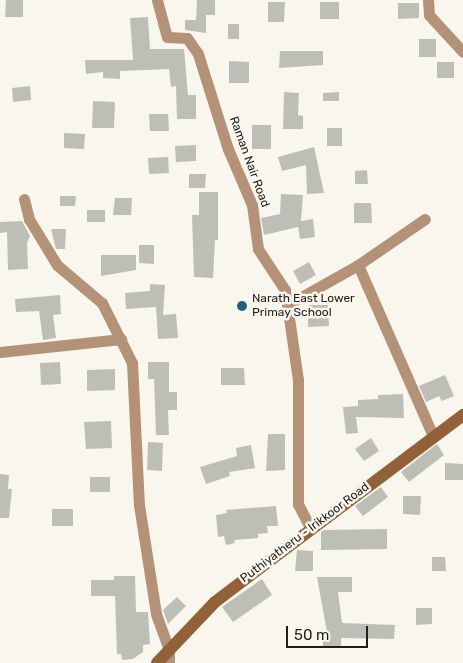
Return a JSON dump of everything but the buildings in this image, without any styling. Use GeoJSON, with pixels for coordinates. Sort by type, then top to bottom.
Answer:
{"type":"FeatureCollection","features":[{"type":"Feature","properties":{"kind":"main road","name":"Puthiyatheru - Irikkoor Road"},"geometry":{"type":"LineString","coordinates":[[157,663],[215,602],[310,528],[463,415]]}},
{"type":"Feature","properties":{"kind":"street","name":"Raman Nair Road"},"geometry":{"type":"LineString","coordinates":[[157,0],[167,37],[187,38],[198,54],[228,149],[252,205],[258,248],[285,290],[298,380],[298,504],[310,528]]}},
{"type":"Feature","properties":{"kind":"street"},"geometry":{"type":"LineString","coordinates":[[428,0],[429,15],[463,52]]}},
{"type":"Feature","properties":{"kind":"street"},"geometry":{"type":"LineString","coordinates":[[24,199],[30,219],[57,265],[102,303],[132,363],[135,453],[142,529],[156,614],[169,649],[168,663]]}},
{"type":"Feature","properties":{"kind":"street"},"geometry":{"type":"LineString","coordinates":[[287,305],[358,264],[425,219]]}},
{"type":"Feature","properties":{"kind":"street"},"geometry":{"type":"LineString","coordinates":[[358,264],[433,436]]}},
{"type":"Feature","properties":{"kind":"street"},"geometry":{"type":"LineString","coordinates":[[0,352],[121,339]]}},
{"type":"Feature","properties":{"kind":"place","name":"Narath East Lower Primay School"},"geometry":{"type":"Point","coordinates":[242,306]}}]}
